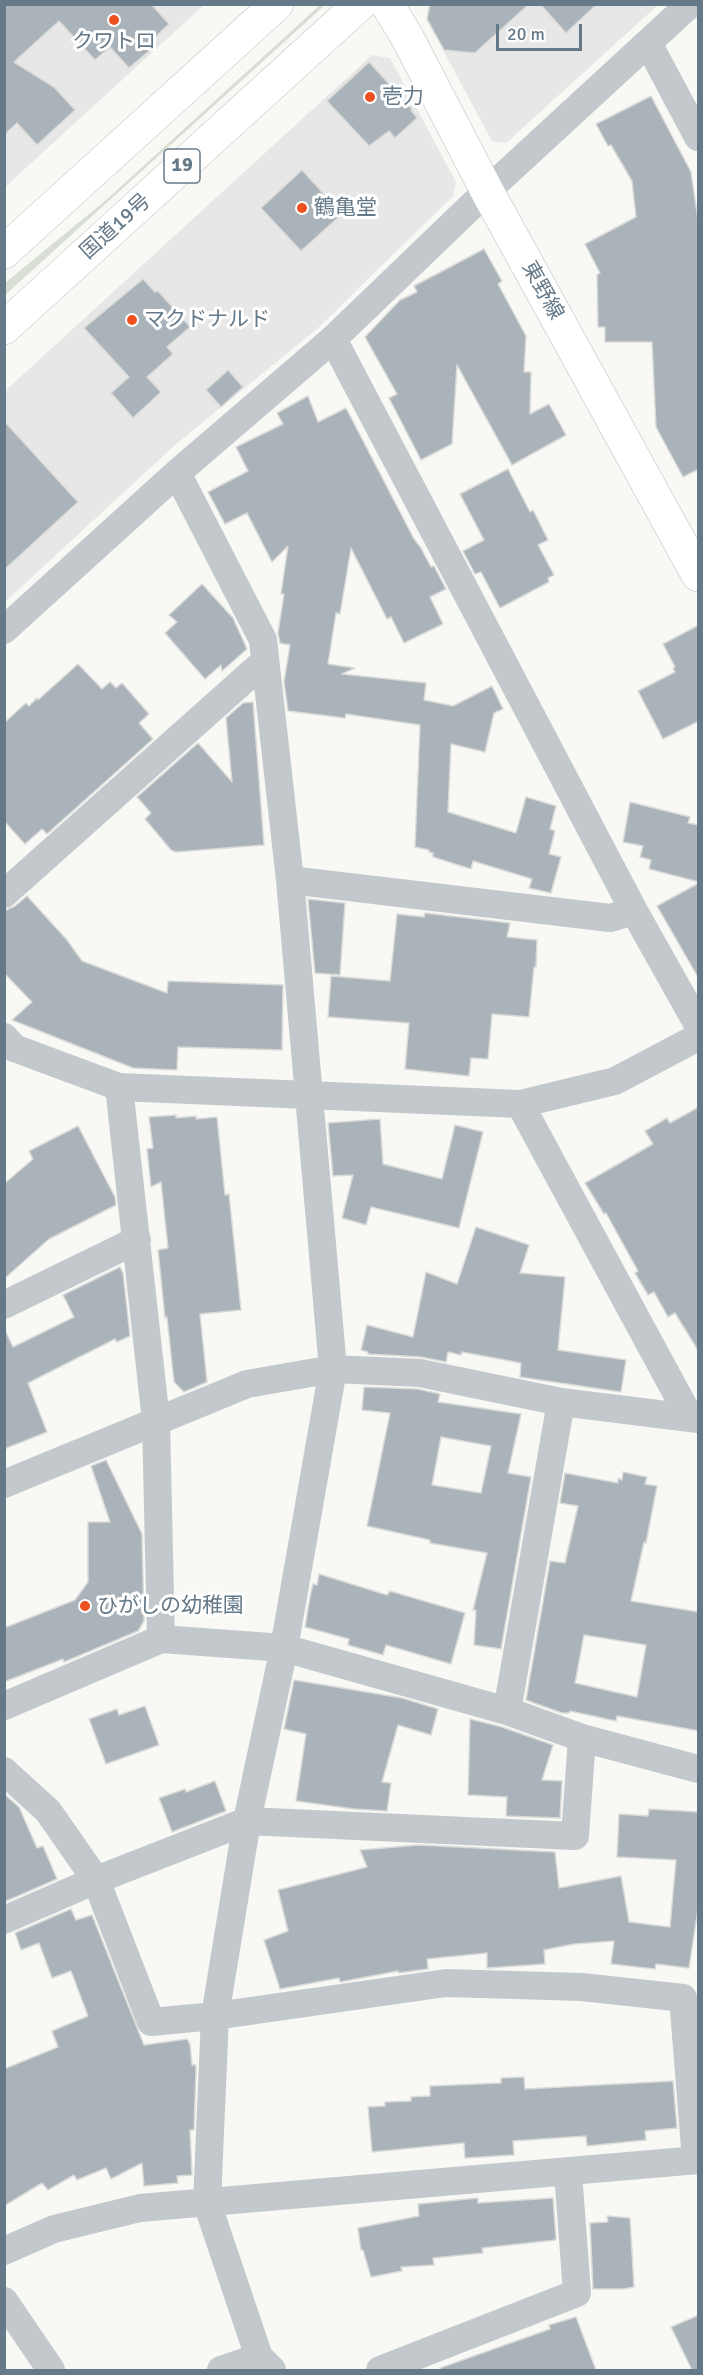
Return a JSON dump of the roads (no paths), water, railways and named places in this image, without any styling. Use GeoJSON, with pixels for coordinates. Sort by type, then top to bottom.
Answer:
{"type":"FeatureCollection","features":[{"type":"Feature","properties":{"kind":"main road","name":"19"},"geometry":{"type":"LineString","coordinates":[[4,252],[277,4]]}},
{"type":"Feature","properties":{"kind":"main road","name":"国道19号"},"geometry":{"type":"LineString","coordinates":[[4,328],[360,4]]}},
{"type":"Feature","properties":{"kind":"main road","name":"東野線"},"geometry":{"type":"LineString","coordinates":[[387,4],[407,37],[487,191],[699,575]]}},
{"type":"Feature","properties":{"kind":"street"},"geometry":{"type":"LineString","coordinates":[[4,630],[177,473],[333,339],[487,191],[690,4]]}},
{"type":"Feature","properties":{"kind":"street"},"geometry":{"type":"LineString","coordinates":[[648,43],[699,137]]}},
{"type":"Feature","properties":{"kind":"street"},"geometry":{"type":"LineString","coordinates":[[333,339],[634,911],[699,1025]]}},
{"type":"Feature","properties":{"kind":"street"},"geometry":{"type":"LineString","coordinates":[[177,473],[263,640],[290,880],[333,1369],[284,1648],[247,1821],[215,2016],[207,2202],[266,2364],[221,2370]]}},
{"type":"Feature","properties":{"kind":"street"},"geometry":{"type":"LineString","coordinates":[[4,894],[264,662]]}},
{"type":"Feature","properties":{"kind":"street"},"geometry":{"type":"LineString","coordinates":[[290,880],[610,918],[634,911]]}},
{"type":"Feature","properties":{"kind":"street"},"geometry":{"type":"LineString","coordinates":[[4,1037],[14,1048],[119,1088],[520,1104],[615,1081],[699,1037]]}},
{"type":"Feature","properties":{"kind":"street"},"geometry":{"type":"LineString","coordinates":[[119,1088],[156,1421],[161,1639]]}},
{"type":"Feature","properties":{"kind":"street"},"geometry":{"type":"LineString","coordinates":[[520,1104],[694,1418]]}},
{"type":"Feature","properties":{"kind":"street"},"geometry":{"type":"LineString","coordinates":[[4,1305],[137,1240]]}},
{"type":"Feature","properties":{"kind":"street"},"geometry":{"type":"LineString","coordinates":[[4,1484],[247,1384],[333,1369],[420,1373],[561,1402],[694,1418]]}},
{"type":"Feature","properties":{"kind":"street"},"geometry":{"type":"LineString","coordinates":[[507,1711],[561,1402]]}},
{"type":"Feature","properties":{"kind":"street"},"geometry":{"type":"LineString","coordinates":[[4,1706],[161,1639],[284,1648],[507,1711],[582,1738],[699,1769]]}},
{"type":"Feature","properties":{"kind":"street"},"geometry":{"type":"LineString","coordinates":[[4,1920],[96,1880],[247,1821],[575,1836],[582,1738]]}},
{"type":"Feature","properties":{"kind":"street"},"geometry":{"type":"LineString","coordinates":[[4,1771],[48,1811],[96,1880],[151,2022],[215,2016],[446,1983],[582,1987],[683,1998],[697,2160],[140,2208],[54,2229],[4,2251]]}},
{"type":"Feature","properties":{"kind":"street"},"geometry":{"type":"LineString","coordinates":[[380,2370],[577,2294],[568,2172]]}},
{"type":"Feature","properties":{"kind":"street"},"geometry":{"type":"LineString","coordinates":[[4,2301],[51,2370]]}},
{"type":"Feature","properties":{"kind":"place","name":"クワトロ"},"geometry":{"type":"Point","coordinates":[114,20]}},
{"type":"Feature","properties":{"kind":"place","name":"壱力"},"geometry":{"type":"Point","coordinates":[370,97]}},
{"type":"Feature","properties":{"kind":"place","name":"鶴亀堂"},"geometry":{"type":"Point","coordinates":[302,208]}},
{"type":"Feature","properties":{"kind":"place","name":"マクドナルド"},"geometry":{"type":"Point","coordinates":[132,320]}},
{"type":"Feature","properties":{"kind":"place","name":"ひがしの幼稚園"},"geometry":{"type":"Point","coordinates":[85,1606]}}]}
